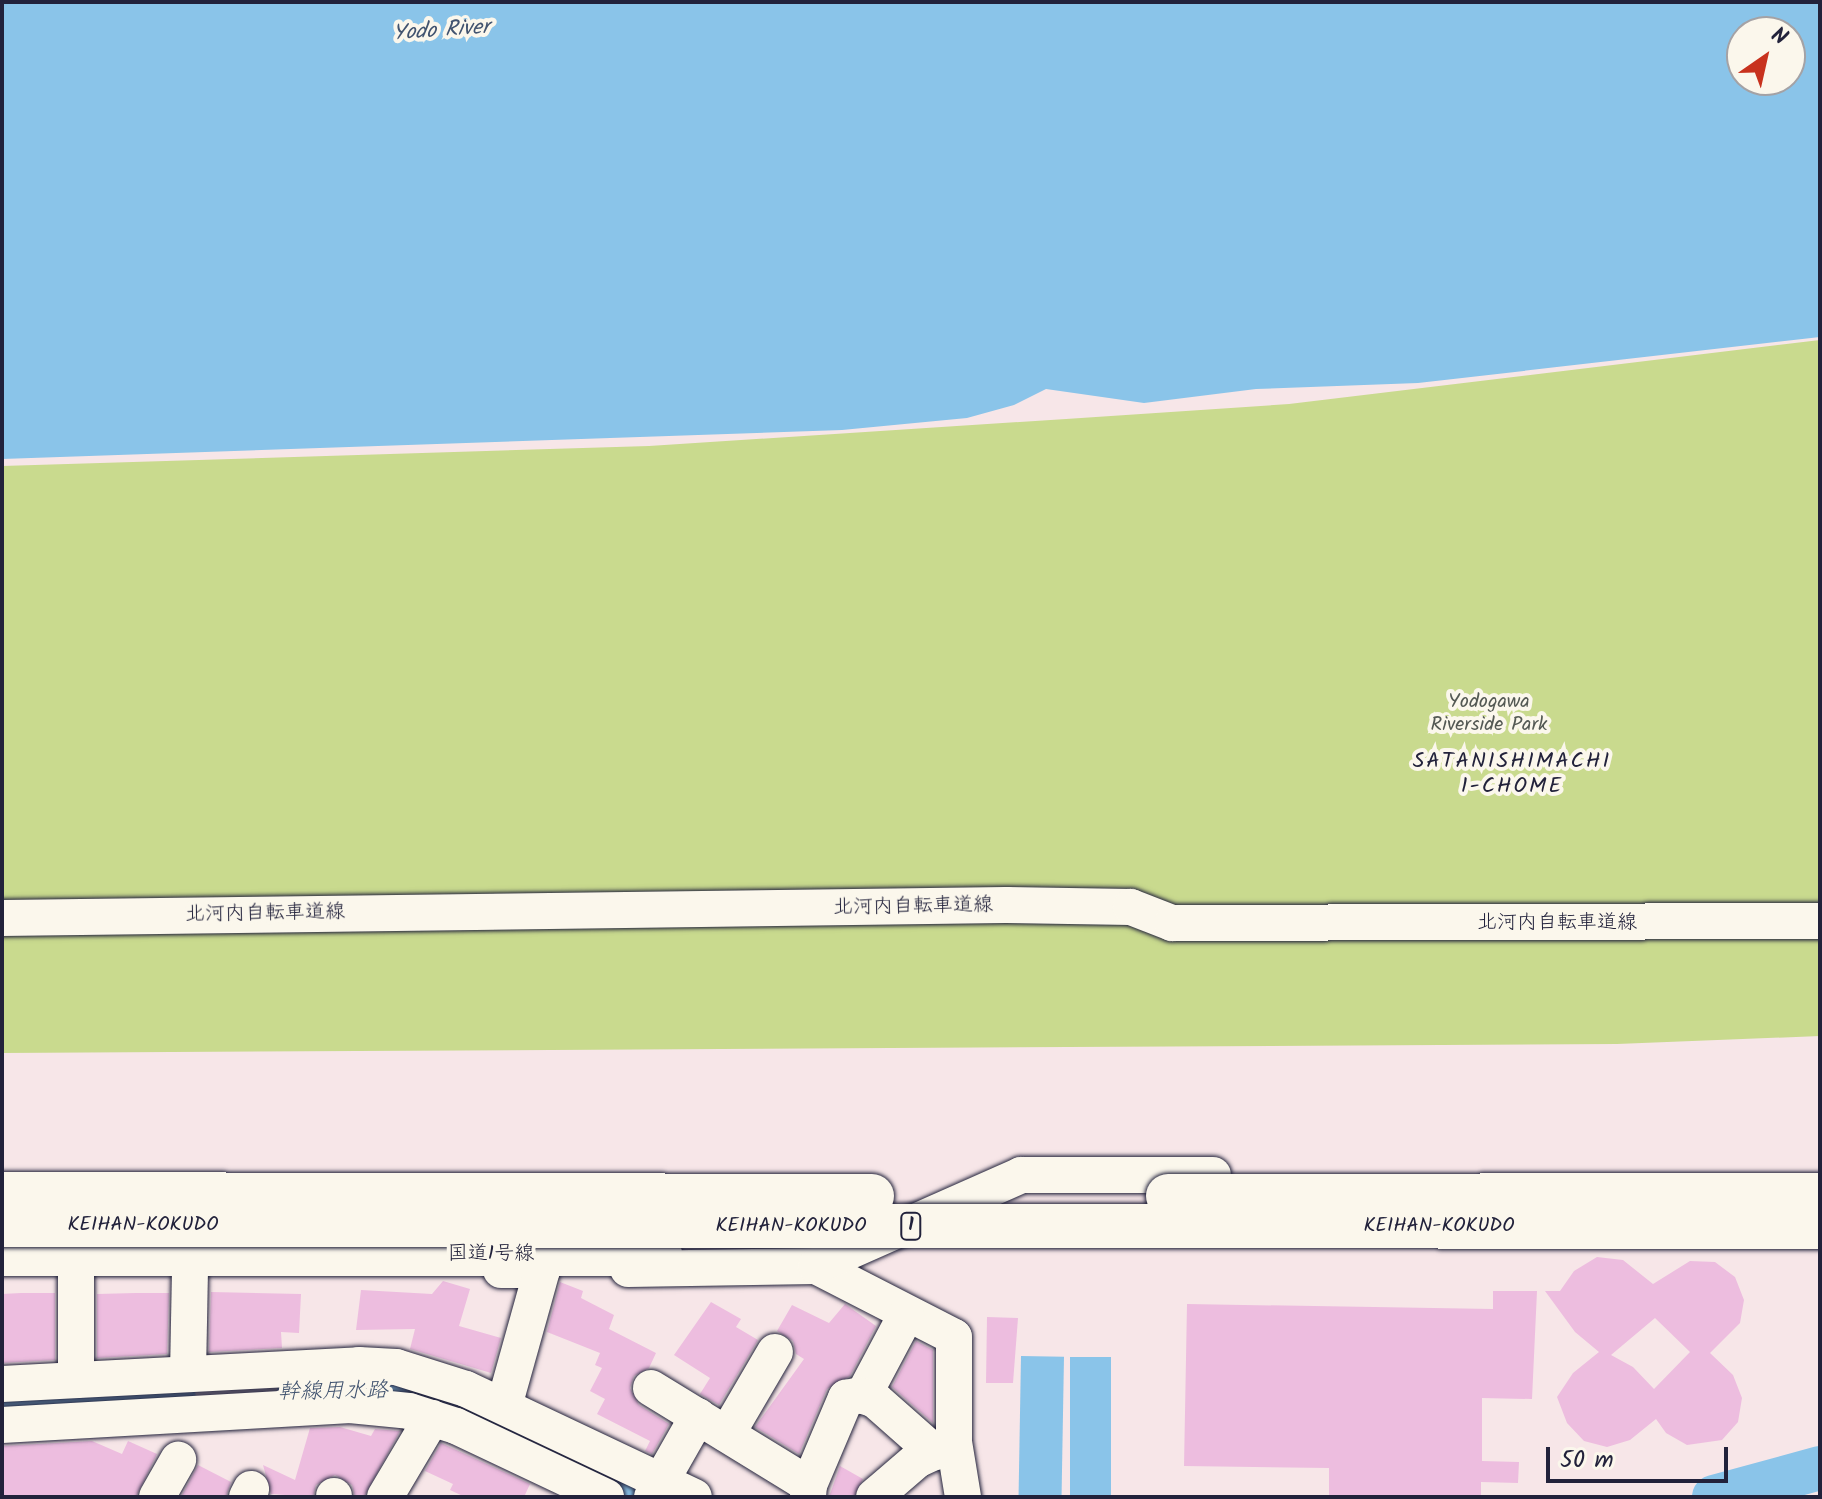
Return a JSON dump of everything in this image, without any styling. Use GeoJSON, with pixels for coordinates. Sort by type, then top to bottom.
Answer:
{"type":"FeatureCollection","features":[{"type":"Feature","properties":{"kind":"highway","name":"KEIHAN-KOKUDO"},"geometry":{"type":"LineString","coordinates":[[2,1194],[1820,1195]]}},
{"type":"Feature","properties":{"kind":"highway","name":"KEIHAN-KOKUDO"},"geometry":{"type":"LineString","coordinates":[[2,1225],[1820,1227]]}},
{"type":"Feature","properties":{"kind":"highway","name":"国道1号線"},"geometry":{"type":"LineString","coordinates":[[2,1254],[660,1254],[979,1226]]}},
{"type":"Feature","properties":{"kind":"street","name":"北河内自転車道線"},"geometry":{"type":"LineString","coordinates":[[2,918],[1007,905],[1131,907],[1172,923],[1820,921]]}},
{"type":"Feature","properties":{"kind":"street"},"geometry":{"type":"LineString","coordinates":[[2,1272],[816,1266],[1021,1175],[1820,1173]]}},
{"type":"Feature","properties":{"kind":"street"},"geometry":{"type":"LineString","coordinates":[[816,1266],[954,1337],[944,1447],[963,1497]]}},
{"type":"Feature","properties":{"kind":"street"},"geometry":{"type":"LineString","coordinates":[[504,1406],[542,1270]]}},
{"type":"Feature","properties":{"kind":"street"},"geometry":{"type":"LineString","coordinates":[[76,1271],[76,1380]]}},
{"type":"Feature","properties":{"kind":"street"},"geometry":{"type":"LineString","coordinates":[[188,1374],[190,1271]]}},
{"type":"Feature","properties":{"kind":"street"},"geometry":{"type":"LineString","coordinates":[[863,1396],[906,1315]]}},
{"type":"Feature","properties":{"kind":"street"},"geometry":{"type":"LineString","coordinates":[[657,1488],[775,1352]]}},
{"type":"Feature","properties":{"kind":"street"},"geometry":{"type":"LineString","coordinates":[[2,1384],[396,1367],[429,1374],[504,1406],[657,1488],[694,1497]]}},
{"type":"Feature","properties":{"kind":"street"},"geometry":{"type":"LineString","coordinates":[[651,1388],[712,1425],[808,1491],[846,1398],[863,1396],[875,1400],[944,1447]]}},
{"type":"Feature","properties":{"kind":"street"},"geometry":{"type":"LineString","coordinates":[[2,1425],[350,1405],[432,1418],[605,1497]]}},
{"type":"Feature","properties":{"kind":"street"},"geometry":{"type":"LineString","coordinates":[[385,1497],[432,1418]]}},
{"type":"Feature","properties":{"kind":"street"},"geometry":{"type":"LineString","coordinates":[[874,1497],[944,1447]]}},
{"type":"Feature","properties":{"kind":"street"},"geometry":{"type":"LineString","coordinates":[[157,1497],[178,1460]]}},
{"type":"Feature","properties":{"kind":"green space","name":"Yodogawa Riverside Park"},"geometry":{"type":"Polygon","coordinates":[[[1820,340],[1820,1036],[1617,1044],[2,1053],[2,466],[649,446],[1289,404],[1820,340]]]}},
{"type":"Feature","properties":{"kind":"water","name":"Yodo River"},"geometry":{"type":"Polygon","coordinates":[[[2,2],[1820,2],[1820,337],[1418,383],[1256,389],[1144,403],[1046,389],[1014,405],[967,418],[842,430],[2,459],[2,2]]]}},
{"type":"Feature","properties":{"kind":"water"},"geometry":{"type":"Polygon","coordinates":[[[1021,1356],[1064,1357],[1062,1497],[1019,1497],[1021,1356]]]}},
{"type":"Feature","properties":{"kind":"water"},"geometry":{"type":"Polygon","coordinates":[[[1070,1357],[1111,1357],[1111,1497],[1070,1497],[1070,1357]]]}},
{"type":"Feature","properties":{"kind":"building"},"geometry":{"type":"Polygon","coordinates":[[[1597,1257],[1623,1260],[1653,1284],[1690,1261],[1715,1262],[1735,1277],[1744,1300],[1740,1323],[1710,1353],[1733,1375],[1742,1398],[1738,1422],[1722,1440],[1687,1445],[1666,1433],[1656,1419],[1630,1440],[1607,1447],[1584,1441],[1567,1423],[1557,1397],[1573,1373],[1599,1352],[1575,1332],[1545,1291],[1560,1291],[1574,1271],[1597,1257]],[[1655,1318],[1611,1355],[1633,1367],[1654,1389],[1690,1352],[1655,1318]]]}},
{"type":"Feature","properties":{"kind":"building"},"geometry":{"type":"Polygon","coordinates":[[[443,1281],[470,1289],[459,1326],[501,1338],[491,1373],[410,1349],[415,1329],[356,1330],[361,1290],[432,1294],[443,1281]]]}},
{"type":"Feature","properties":{"kind":"building"},"geometry":{"type":"Polygon","coordinates":[[[560,1282],[583,1291],[581,1298],[614,1315],[609,1329],[656,1353],[649,1368],[634,1376],[630,1388],[639,1405],[669,1424],[652,1454],[645,1451],[650,1441],[597,1414],[605,1399],[590,1391],[602,1368],[595,1365],[600,1353],[547,1332],[560,1282]]]}},
{"type":"Feature","properties":{"kind":"building"},"geometry":{"type":"Polygon","coordinates":[[[1493,1291],[1537,1291],[1532,1399],[1482,1398],[1482,1461],[1519,1462],[1518,1483],[1481,1482],[1481,1497],[1329,1497],[1329,1468],[1184,1466],[1187,1304],[1493,1309],[1493,1291]]]}},
{"type":"Feature","properties":{"kind":"building"},"geometry":{"type":"Polygon","coordinates":[[[211,1292],[301,1294],[299,1333],[281,1332],[282,1348],[209,1352],[211,1292]]]}},
{"type":"Feature","properties":{"kind":"building"},"geometry":{"type":"Polygon","coordinates":[[[55,1293],[55,1360],[2,1363],[2,1294],[55,1293]]]}},
{"type":"Feature","properties":{"kind":"building"},"geometry":{"type":"Polygon","coordinates":[[[169,1293],[167,1354],[97,1358],[97,1294],[169,1293]]]}},
{"type":"Feature","properties":{"kind":"building"},"geometry":{"type":"Polygon","coordinates":[[[711,1302],[741,1319],[736,1327],[758,1340],[719,1405],[700,1394],[710,1378],[674,1355],[711,1302]]]}},
{"type":"Feature","properties":{"kind":"building"},"geometry":{"type":"Polygon","coordinates":[[[845,1304],[876,1326],[850,1376],[827,1389],[799,1454],[755,1427],[804,1359],[796,1354],[793,1341],[777,1331],[792,1305],[829,1323],[845,1304]]]}},
{"type":"Feature","properties":{"kind":"building"},"geometry":{"type":"Polygon","coordinates":[[[987,1317],[1018,1318],[1013,1383],[986,1383],[987,1317]]]}},
{"type":"Feature","properties":{"kind":"building"},"geometry":{"type":"Polygon","coordinates":[[[916,1341],[933,1350],[933,1423],[892,1387],[916,1341]]]}},
{"type":"Feature","properties":{"kind":"building"},"geometry":{"type":"Polygon","coordinates":[[[340,1427],[371,1436],[375,1429],[400,1431],[364,1497],[355,1497],[352,1485],[335,1475],[316,1485],[313,1497],[271,1494],[263,1465],[295,1480],[310,1428],[340,1427]]]}},
{"type":"Feature","properties":{"kind":"building"},"geometry":{"type":"Polygon","coordinates":[[[92,1441],[122,1454],[128,1441],[157,1454],[136,1497],[2,1497],[2,1446],[92,1441]]]}},
{"type":"Feature","properties":{"kind":"building"},"geometry":{"type":"Polygon","coordinates":[[[441,1443],[530,1484],[524,1497],[465,1497],[450,1490],[453,1484],[425,1471],[441,1443]]]}},
{"type":"Feature","properties":{"kind":"building"},"geometry":{"type":"Polygon","coordinates":[[[198,1465],[231,1482],[226,1497],[181,1497],[198,1465]]]}},
{"type":"Feature","properties":{"kind":"building"},"geometry":{"type":"Polygon","coordinates":[[[840,1466],[863,1479],[854,1497],[829,1497],[840,1466]]]}},
{"type":"Feature","properties":{"kind":"waterway","name":"幹線用水路"},"geometry":{"type":"LineString","coordinates":[[299,1391],[367,1387],[417,1393],[506,1431]]}},
{"type":"Feature","properties":{"kind":"waterway","name":"幹線用水路"},"geometry":{"type":"LineString","coordinates":[[2,1406],[174,1397]]}},
{"type":"Feature","properties":{"kind":"waterway","name":"幹線用水路"},"geometry":{"type":"LineString","coordinates":[[568,1461],[641,1497]]}},
{"type":"Feature","properties":{"kind":"waterway","name":"幹線用水路"},"geometry":{"type":"LineString","coordinates":[[1714,1497],[1820,1468]]}},
{"type":"Feature","properties":{"kind":"district","name":"SATANISHIMACHI 1-CHOME"},"geometry":{"type":"Point","coordinates":[1512,774]}}]}
